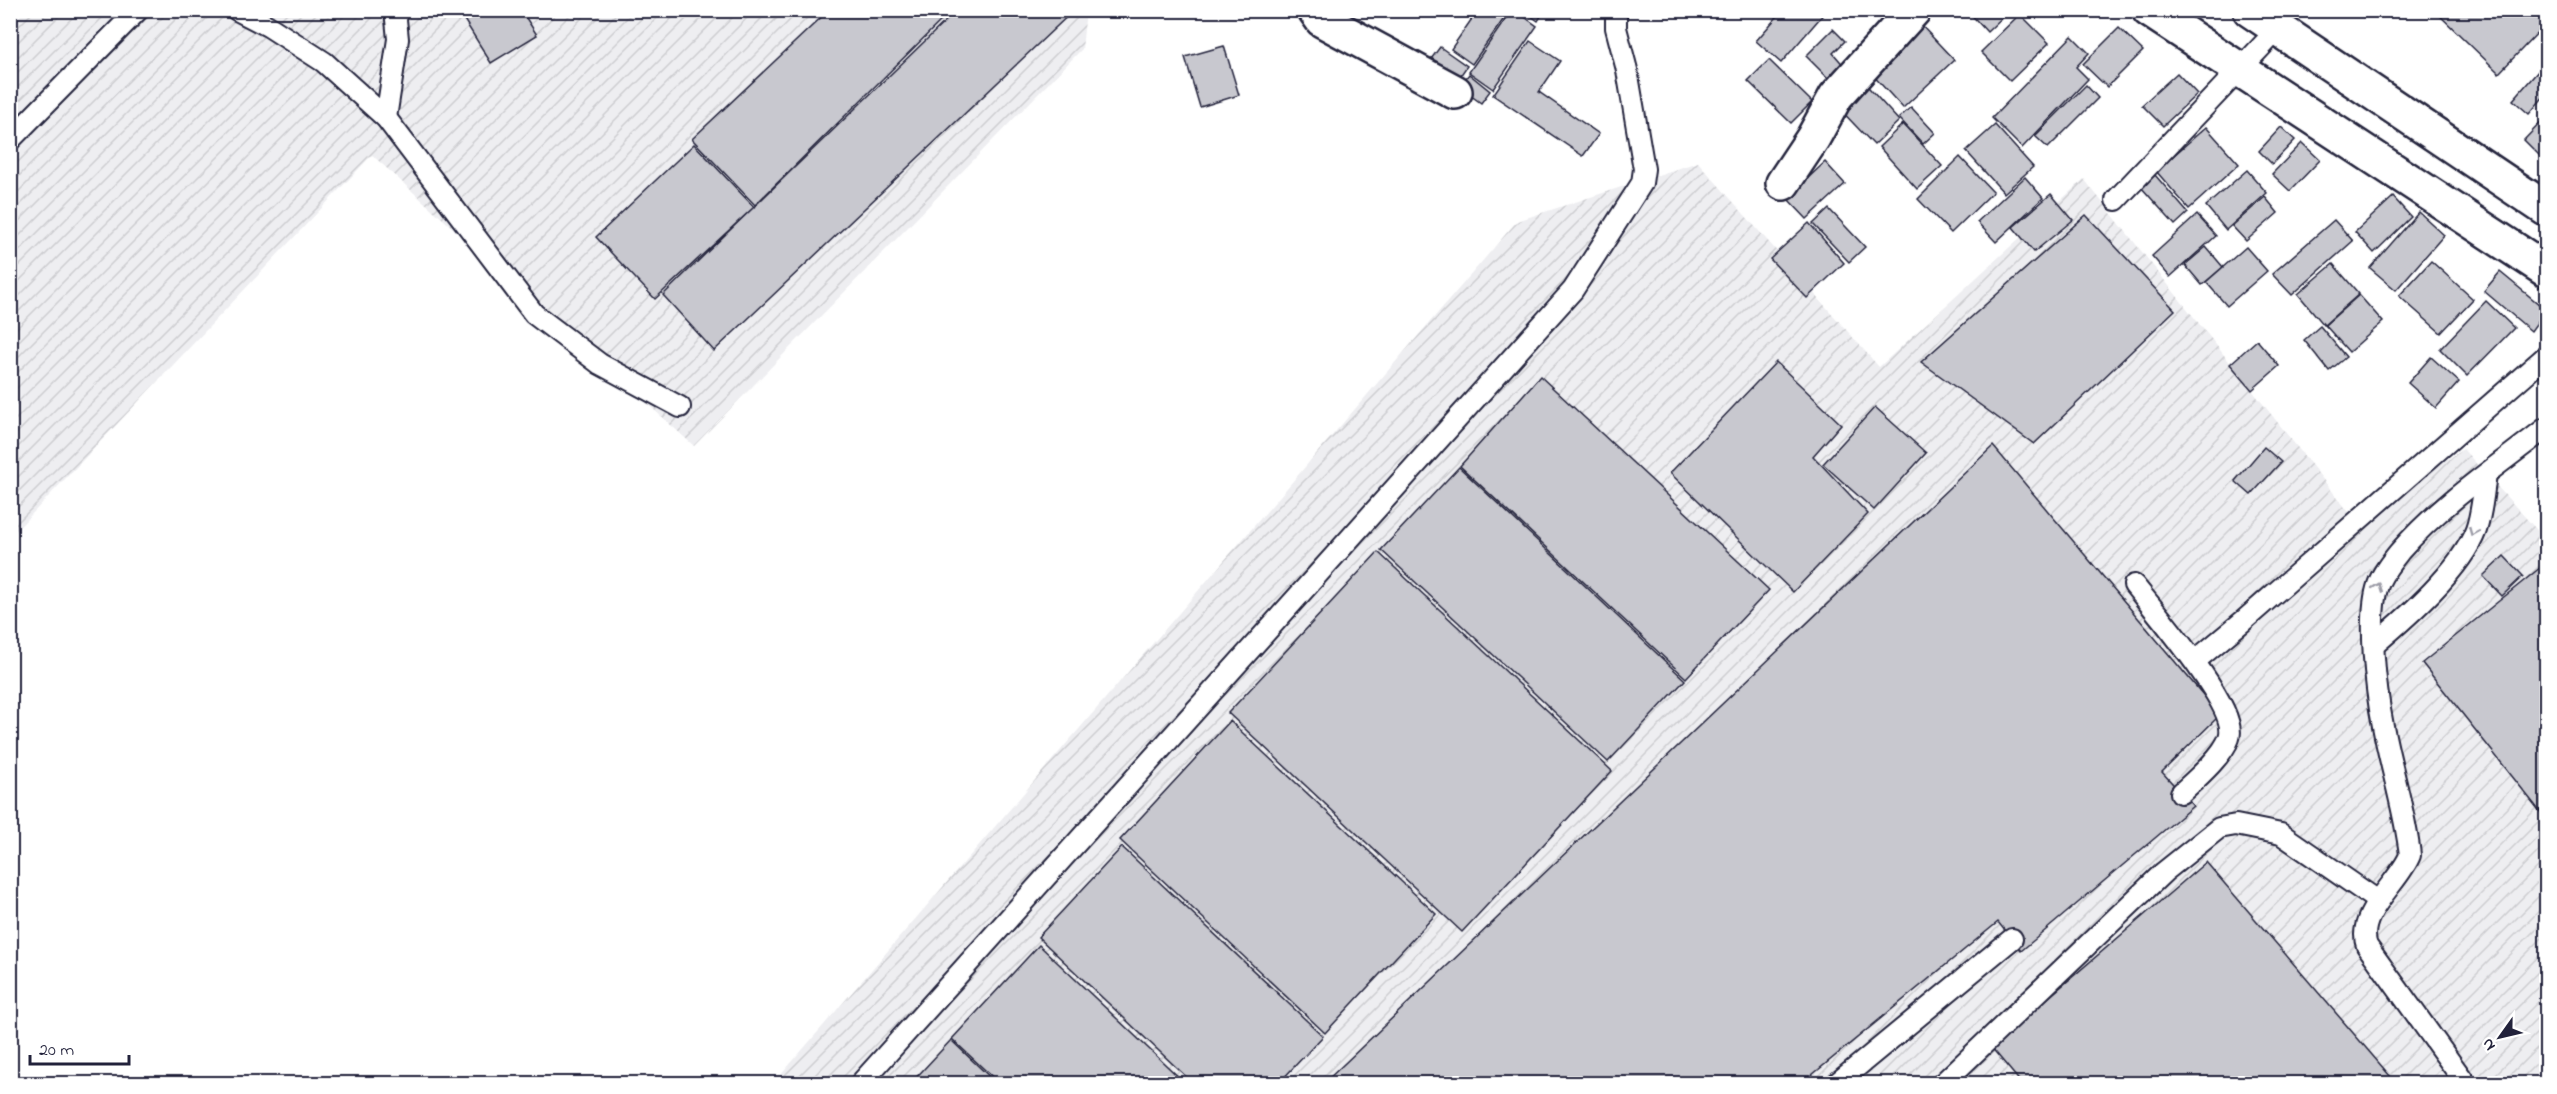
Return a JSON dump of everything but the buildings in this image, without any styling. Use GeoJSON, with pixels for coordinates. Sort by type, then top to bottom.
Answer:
{"type":"FeatureCollection","features":[{"type":"Feature","properties":{"kind":"street"},"geometry":{"type":"LineString","coordinates":[[1315,10],[1322,20],[1455,92]]}},
{"type":"Feature","properties":{"kind":"street"},"geometry":{"type":"LineString","coordinates":[[1783,183],[1819,128],[1832,101],[1914,10]]}},
{"type":"Feature","properties":{"kind":"street"},"geometry":{"type":"LineString","coordinates":[[2149,10],[2547,270]]}},
{"type":"Feature","properties":{"kind":"street"},"geometry":{"type":"LineString","coordinates":[[2250,10],[2547,209]]}},
{"type":"Feature","properties":{"kind":"lane"},"geometry":{"type":"LineString","coordinates":[[10,140],[138,10]]}},
{"type":"Feature","properties":{"kind":"lane"},"geometry":{"type":"LineString","coordinates":[[237,10],[268,26],[324,62],[386,118],[534,314],[600,364],[680,407]]}},
{"type":"Feature","properties":{"kind":"lane"},"geometry":{"type":"LineString","coordinates":[[386,118],[398,39],[395,10]]}},
{"type":"Feature","properties":{"kind":"lane"},"geometry":{"type":"LineString","coordinates":[[860,1083],[1573,290],[1642,183],[1644,169],[1627,70],[1616,28],[1616,10]]}},
{"type":"Feature","properties":{"kind":"lane"},"geometry":{"type":"LineString","coordinates":[[2116,200],[2278,29]]}},
{"type":"Feature","properties":{"kind":"lane"},"geometry":{"type":"LineString","coordinates":[[2195,661],[2547,356]]}},
{"type":"Feature","properties":{"kind":"lane"},"geometry":{"type":"LineString","coordinates":[[2466,1083],[2367,946],[2365,932],[2378,901],[2406,866],[2410,855],[2382,725],[2374,668],[2374,597],[2379,582],[2393,560],[2418,530],[2459,495],[2547,428]]}},
{"type":"Feature","properties":{"kind":"lane"},"geometry":{"type":"LineString","coordinates":[[2375,644],[2404,620],[2460,559],[2476,531],[2486,475]]}},
{"type":"Feature","properties":{"kind":"lane"},"geometry":{"type":"LineString","coordinates":[[2134,585],[2195,661],[2229,719],[2231,730],[2229,738],[2219,753],[2181,793]]}},
{"type":"Feature","properties":{"kind":"lane"},"geometry":{"type":"LineString","coordinates":[[1942,1083],[2164,872],[2218,828],[2236,825],[2281,834],[2378,901]]}},
{"type":"Feature","properties":{"kind":"lane"},"geometry":{"type":"LineString","coordinates":[[1836,1083],[2012,939]]}},
{"type":"Feature","properties":{"kind":"shaded area"},"geometry":{"type":"Polygon","coordinates":[[[28,10],[1086,11],[1082,49],[694,446],[372,155],[11,536],[10,22],[28,10]]]}},
{"type":"Feature","properties":{"kind":"shaded area"},"geometry":{"type":"Polygon","coordinates":[[[1698,162],[1879,367],[2084,179],[2356,521],[2463,449],[2546,540],[2546,1083],[773,1084],[1517,221],[1698,162]]]}}]}
